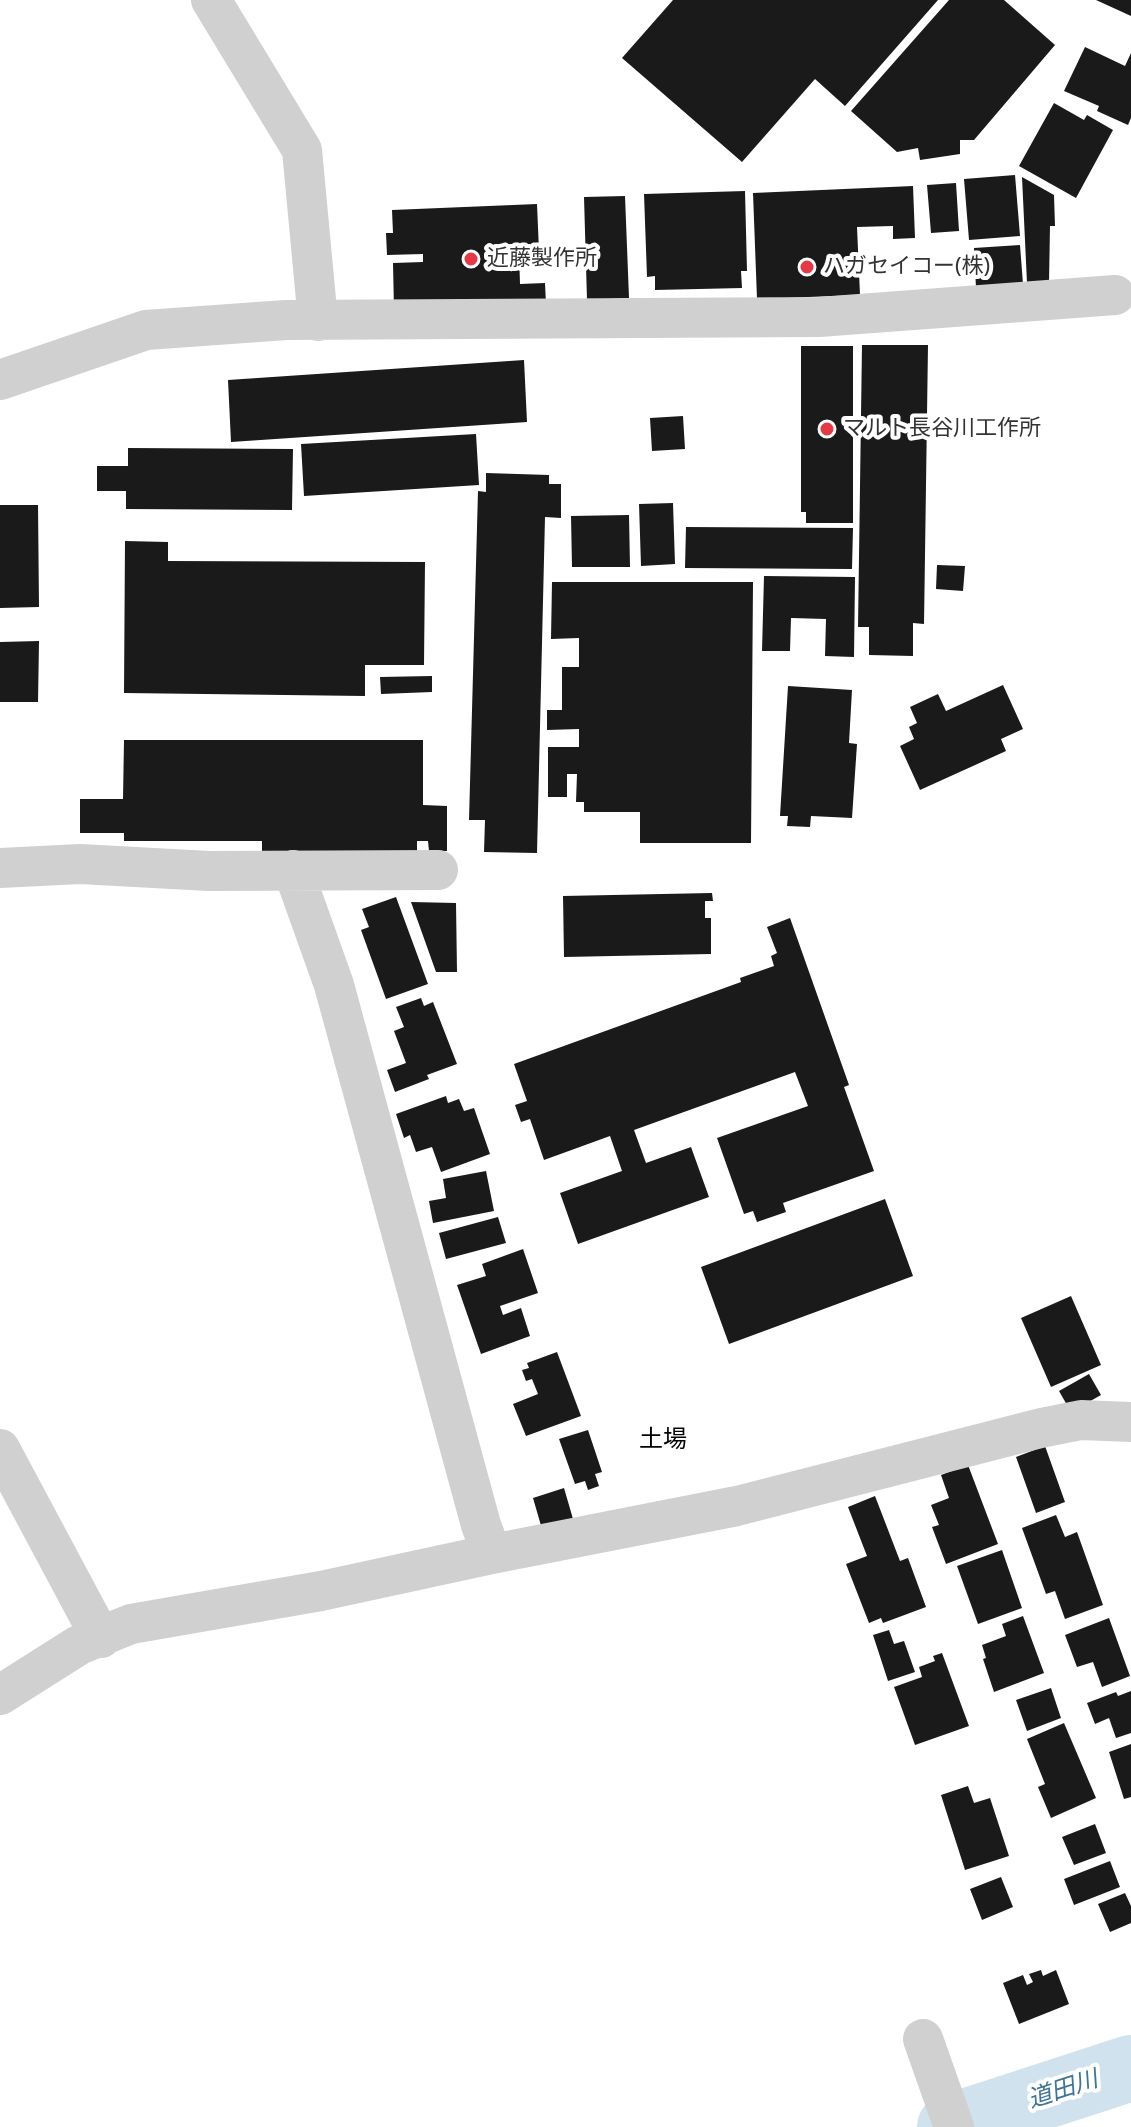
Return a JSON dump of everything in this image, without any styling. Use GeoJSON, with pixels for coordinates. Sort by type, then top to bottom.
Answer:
{"type":"FeatureCollection","features":[{"type":"Feature","properties":{"kind":"street"},"geometry":{"type":"LineString","coordinates":[[211,0],[302,150],[318,321]]}},
{"type":"Feature","properties":{"kind":"street"},"geometry":{"type":"LineString","coordinates":[[0,380],[146,330],[286,320],[819,317],[1115,295]]}},
{"type":"Feature","properties":{"kind":"street"},"geometry":{"type":"LineString","coordinates":[[0,868],[80,864],[209,871],[438,870]]}},
{"type":"Feature","properties":{"kind":"street"},"geometry":{"type":"LineString","coordinates":[[293,870],[334,985],[481,1525],[492,1554]]}},
{"type":"Feature","properties":{"kind":"street"},"geometry":{"type":"LineString","coordinates":[[0,1695],[79,1645],[131,1624],[321,1591],[737,1506],[1041,1428],[1081,1420],[1131,1422]]}},
{"type":"Feature","properties":{"kind":"street"},"geometry":{"type":"LineString","coordinates":[[0,1449],[101,1638]]}},
{"type":"Feature","properties":{"kind":"street"},"geometry":{"type":"LineString","coordinates":[[923,2039],[954,2127]]}},
{"type":"Feature","properties":{"kind":"building"},"geometry":{"type":"Polygon","coordinates":[[[673,0],[938,0],[845,106],[815,79],[742,162],[622,58],[673,0]]]}},
{"type":"Feature","properties":{"kind":"building"},"geometry":{"type":"Polygon","coordinates":[[[949,0],[1004,0],[1055,45],[974,140],[960,140],[960,154],[920,160],[918,148],[897,152],[851,111],[949,0]]]}},
{"type":"Feature","properties":{"kind":"building"},"geometry":{"type":"Polygon","coordinates":[[[1096,0],[1131,0],[1131,16],[1096,0]]]}},
{"type":"Feature","properties":{"kind":"building"},"geometry":{"type":"Polygon","coordinates":[[[1085,47],[1125,66],[1131,53],[1131,118],[1128,125],[1097,111],[1099,106],[1064,91],[1085,47]]]}},
{"type":"Feature","properties":{"kind":"building"},"geometry":{"type":"Polygon","coordinates":[[[1054,103],[1084,120],[1087,115],[1113,130],[1076,198],[1019,166],[1054,103]]]}},
{"type":"Feature","properties":{"kind":"building"},"geometry":{"type":"Polygon","coordinates":[[[1015,175],[1020,236],[969,240],[964,179],[1015,175]]]}},
{"type":"Feature","properties":{"kind":"building"},"geometry":{"type":"Polygon","coordinates":[[[1022,177],[1054,195],[1055,226],[1050,226],[1049,283],[1027,283],[1022,177]]]}},
{"type":"Feature","properties":{"kind":"building"},"geometry":{"type":"Polygon","coordinates":[[[956,183],[959,231],[931,233],[927,185],[956,183]]]}},
{"type":"Feature","properties":{"kind":"building","name":"ハガセイコー(株)"},"geometry":{"type":"Polygon","coordinates":[[[913,186],[915,238],[893,239],[893,226],[857,227],[860,295],[757,299],[753,193],[913,186]]]}},
{"type":"Feature","properties":{"kind":"building"},"geometry":{"type":"Polygon","coordinates":[[[745,191],[747,271],[741,271],[742,288],[655,290],[655,276],[647,277],[644,194],[745,191]]]}},
{"type":"Feature","properties":{"kind":"building"},"geometry":{"type":"Polygon","coordinates":[[[625,196],[629,298],[587,300],[584,197],[625,196]]]}},
{"type":"Feature","properties":{"kind":"building","name":"近藤製作所"},"geometry":{"type":"Polygon","coordinates":[[[537,204],[539,251],[519,252],[520,284],[545,283],[546,304],[394,310],[393,263],[423,262],[423,254],[387,255],[386,233],[393,233],[392,210],[537,204]]]}},
{"type":"Feature","properties":{"kind":"building"},"geometry":{"type":"Polygon","coordinates":[[[1020,245],[1023,284],[976,288],[974,248],[1020,245]]]}},
{"type":"Feature","properties":{"kind":"building"},"geometry":{"type":"Polygon","coordinates":[[[862,345],[928,345],[924,624],[913,623],[913,656],[869,655],[869,627],[858,627],[862,345]]]}},
{"type":"Feature","properties":{"kind":"building","name":"マルト長谷川工作所"},"geometry":{"type":"Polygon","coordinates":[[[801,346],[853,346],[853,523],[806,523],[806,512],[801,512],[801,346]]]}},
{"type":"Feature","properties":{"kind":"building"},"geometry":{"type":"Polygon","coordinates":[[[524,360],[527,422],[231,442],[228,380],[524,360]]]}},
{"type":"Feature","properties":{"kind":"building"},"geometry":{"type":"Polygon","coordinates":[[[683,416],[685,449],[652,451],[650,418],[683,416]]]}},
{"type":"Feature","properties":{"kind":"building"},"geometry":{"type":"Polygon","coordinates":[[[476,434],[479,485],[304,496],[301,444],[476,434]]]}},
{"type":"Feature","properties":{"kind":"building"},"geometry":{"type":"Polygon","coordinates":[[[128,448],[293,449],[292,510],[126,509],[126,491],[97,491],[97,466],[128,466],[128,448]]]}},
{"type":"Feature","properties":{"kind":"building"},"geometry":{"type":"Polygon","coordinates":[[[486,473],[549,475],[549,484],[561,484],[561,518],[545,517],[537,853],[484,852],[485,820],[469,820],[478,491],[486,492],[486,473]]]}},
{"type":"Feature","properties":{"kind":"building"},"geometry":{"type":"Polygon","coordinates":[[[673,503],[675,564],[641,566],[639,504],[673,503]]]}},
{"type":"Feature","properties":{"kind":"building"},"geometry":{"type":"Polygon","coordinates":[[[0,505],[38,505],[39,607],[0,608],[0,505]]]}},
{"type":"Feature","properties":{"kind":"building"},"geometry":{"type":"Polygon","coordinates":[[[629,515],[630,567],[572,567],[571,516],[629,515]]]}},
{"type":"Feature","properties":{"kind":"building"},"geometry":{"type":"Polygon","coordinates":[[[686,527],[853,528],[852,569],[685,568],[686,527]]]}},
{"type":"Feature","properties":{"kind":"building"},"geometry":{"type":"Polygon","coordinates":[[[125,541],[168,542],[168,561],[425,562],[424,665],[365,665],[365,696],[124,693],[125,541]]]}},
{"type":"Feature","properties":{"kind":"building"},"geometry":{"type":"Polygon","coordinates":[[[937,565],[965,566],[963,591],[936,589],[937,565]]]}},
{"type":"Feature","properties":{"kind":"building"},"geometry":{"type":"Polygon","coordinates":[[[764,576],[855,577],[854,657],[825,656],[826,619],[791,618],[790,651],[762,651],[764,576]]]}},
{"type":"Feature","properties":{"kind":"building"},"geometry":{"type":"Polygon","coordinates":[[[552,582],[753,582],[751,843],[640,843],[640,812],[584,812],[584,802],[576,802],[577,774],[567,774],[567,797],[548,797],[548,747],[579,747],[579,729],[547,730],[547,710],[562,710],[562,667],[579,667],[579,638],[551,639],[552,582]]]}},
{"type":"Feature","properties":{"kind":"building"},"geometry":{"type":"Polygon","coordinates":[[[39,641],[38,702],[0,702],[0,642],[39,641]]]}},
{"type":"Feature","properties":{"kind":"building"},"geometry":{"type":"Polygon","coordinates":[[[432,676],[432,692],[381,694],[380,677],[432,676]]]}},
{"type":"Feature","properties":{"kind":"building"},"geometry":{"type":"Polygon","coordinates":[[[1003,685],[1023,729],[1001,739],[1006,751],[920,790],[900,746],[914,739],[909,727],[917,723],[910,707],[938,694],[946,711],[1003,685]]]}},
{"type":"Feature","properties":{"kind":"building"},"geometry":{"type":"Polygon","coordinates":[[[788,686],[852,690],[849,743],[857,744],[852,818],[811,816],[810,827],[787,826],[788,816],[780,816],[788,686]]]}},
{"type":"Feature","properties":{"kind":"building"},"geometry":{"type":"Polygon","coordinates":[[[124,740],[423,740],[423,805],[447,806],[447,851],[429,851],[428,841],[417,841],[417,854],[262,853],[262,841],[124,841],[124,833],[80,833],[80,799],[123,799],[124,740]]]}},
{"type":"Feature","properties":{"kind":"building"},"geometry":{"type":"Polygon","coordinates":[[[712,893],[713,901],[705,901],[705,918],[711,918],[711,954],[564,957],[563,896],[712,893]]]}},
{"type":"Feature","properties":{"kind":"building"},"geometry":{"type":"Polygon","coordinates":[[[396,897],[428,984],[386,999],[361,930],[369,927],[362,909],[396,897]]]}},
{"type":"Feature","properties":{"kind":"building"},"geometry":{"type":"Polygon","coordinates":[[[411,902],[456,903],[457,972],[436,972],[411,902]]]}},
{"type":"Feature","properties":{"kind":"building"},"geometry":{"type":"Polygon","coordinates":[[[790,918],[849,1085],[844,1087],[874,1171],[783,1203],[786,1212],[757,1222],[753,1211],[744,1214],[717,1138],[808,1106],[795,1072],[634,1130],[646,1163],[691,1147],[709,1197],[578,1244],[560,1193],[622,1171],[610,1136],[544,1160],[530,1119],[521,1122],[515,1105],[527,1101],[514,1064],[741,982],[740,978],[774,966],[771,956],[777,953],[767,927],[790,918]]]}},
{"type":"Feature","properties":{"kind":"building"},"geometry":{"type":"Polygon","coordinates":[[[421,998],[424,1006],[433,1002],[457,1064],[395,1092],[387,1070],[406,1063],[394,1031],[404,1027],[396,1007],[421,998]]]}},
{"type":"Feature","properties":{"kind":"building"},"geometry":{"type":"Polygon","coordinates":[[[446,1096],[448,1103],[459,1099],[464,1111],[474,1108],[490,1154],[441,1172],[432,1147],[416,1152],[410,1135],[404,1138],[396,1114],[446,1096]]]}},
{"type":"Feature","properties":{"kind":"building"},"geometry":{"type":"Polygon","coordinates":[[[486,1171],[494,1211],[433,1223],[429,1201],[446,1198],[443,1179],[486,1171]]]}},
{"type":"Feature","properties":{"kind":"building"},"geometry":{"type":"Polygon","coordinates":[[[885,1199],[913,1276],[729,1344],[701,1267],[885,1199]]]}},
{"type":"Feature","properties":{"kind":"building"},"geometry":{"type":"Polygon","coordinates":[[[498,1217],[506,1243],[446,1259],[439,1233],[498,1217]]]}},
{"type":"Feature","properties":{"kind":"building"},"geometry":{"type":"Polygon","coordinates":[[[523,1249],[538,1293],[500,1306],[503,1315],[521,1308],[530,1336],[481,1354],[457,1285],[486,1276],[482,1264],[523,1249]]]}},
{"type":"Feature","properties":{"kind":"building"},"geometry":{"type":"Polygon","coordinates":[[[1071,1296],[1101,1365],[1051,1387],[1021,1318],[1071,1296]]]}},
{"type":"Feature","properties":{"kind":"building"},"geometry":{"type":"Polygon","coordinates":[[[557,1352],[581,1416],[526,1436],[513,1404],[538,1394],[532,1379],[526,1381],[522,1370],[529,1368],[527,1363],[557,1352]]]}},
{"type":"Feature","properties":{"kind":"building"},"geometry":{"type":"Polygon","coordinates":[[[1089,1374],[1101,1395],[1071,1412],[1059,1391],[1089,1374]]]}},
{"type":"Feature","properties":{"kind":"building"},"geometry":{"type":"Polygon","coordinates":[[[588,1430],[602,1472],[595,1474],[599,1486],[588,1490],[585,1481],[575,1484],[559,1439],[588,1430]]]}},
{"type":"Feature","properties":{"kind":"building"},"geometry":{"type":"Polygon","coordinates":[[[1045,1446],[1065,1502],[1036,1513],[1016,1457],[1045,1446]]]}},
{"type":"Feature","properties":{"kind":"building"},"geometry":{"type":"Polygon","coordinates":[[[968,1465],[998,1544],[946,1564],[932,1527],[939,1525],[931,1505],[949,1498],[941,1475],[968,1465]]]}},
{"type":"Feature","properties":{"kind":"building"},"geometry":{"type":"Polygon","coordinates":[[[564,1488],[573,1519],[542,1529],[533,1498],[564,1488]]]}},
{"type":"Feature","properties":{"kind":"building"},"geometry":{"type":"Polygon","coordinates":[[[875,1496],[900,1561],[908,1558],[926,1607],[883,1623],[881,1618],[869,1623],[846,1564],[867,1556],[848,1507],[875,1496]]]}},
{"type":"Feature","properties":{"kind":"building"},"geometry":{"type":"Polygon","coordinates":[[[1056,1515],[1065,1537],[1077,1532],[1103,1605],[1065,1619],[1055,1591],[1046,1594],[1022,1528],[1056,1515]]]}},
{"type":"Feature","properties":{"kind":"building"},"geometry":{"type":"Polygon","coordinates":[[[1002,1550],[1022,1608],[978,1624],[957,1566],[1002,1550]]]}},
{"type":"Feature","properties":{"kind":"building"},"geometry":{"type":"Polygon","coordinates":[[[1023,1616],[1044,1673],[994,1692],[983,1659],[986,1658],[982,1645],[1006,1636],[1002,1624],[1023,1616]]]}},
{"type":"Feature","properties":{"kind":"building"},"geometry":{"type":"Polygon","coordinates":[[[1109,1618],[1130,1676],[1102,1687],[1093,1662],[1077,1667],[1065,1635],[1109,1618]]]}},
{"type":"Feature","properties":{"kind":"building"},"geometry":{"type":"Polygon","coordinates":[[[889,1630],[894,1644],[904,1641],[915,1672],[888,1681],[873,1635],[889,1630]]]}},
{"type":"Feature","properties":{"kind":"building"},"geometry":{"type":"Polygon","coordinates":[[[942,1653],[969,1726],[915,1745],[894,1687],[922,1677],[919,1667],[935,1661],[933,1656],[942,1653]]]}},
{"type":"Feature","properties":{"kind":"building"},"geometry":{"type":"Polygon","coordinates":[[[1051,1688],[1061,1718],[1027,1731],[1016,1700],[1051,1688]]]}},
{"type":"Feature","properties":{"kind":"building"},"geometry":{"type":"Polygon","coordinates":[[[1131,1691],[1131,1733],[1116,1738],[1109,1718],[1095,1724],[1087,1703],[1116,1692],[1118,1696],[1131,1691]]]}},
{"type":"Feature","properties":{"kind":"building"},"geometry":{"type":"Polygon","coordinates":[[[1064,1723],[1096,1798],[1051,1818],[1038,1787],[1045,1784],[1027,1739],[1064,1723]]]}},
{"type":"Feature","properties":{"kind":"building"},"geometry":{"type":"Polygon","coordinates":[[[1131,1744],[1131,1797],[1124,1799],[1109,1752],[1131,1744]]]}},
{"type":"Feature","properties":{"kind":"building"},"geometry":{"type":"Polygon","coordinates":[[[968,1786],[974,1803],[990,1798],[1009,1856],[965,1870],[941,1795],[968,1786]]]}},
{"type":"Feature","properties":{"kind":"building"},"geometry":{"type":"Polygon","coordinates":[[[1095,1824],[1106,1853],[1074,1865],[1062,1837],[1095,1824]]]}},
{"type":"Feature","properties":{"kind":"building"},"geometry":{"type":"Polygon","coordinates":[[[1110,1861],[1120,1887],[1074,1905],[1064,1879],[1110,1861]]]}},
{"type":"Feature","properties":{"kind":"building"},"geometry":{"type":"Polygon","coordinates":[[[1001,1877],[1013,1907],[982,1920],[970,1889],[1001,1877]]]}},
{"type":"Feature","properties":{"kind":"building"},"geometry":{"type":"Polygon","coordinates":[[[1125,1893],[1131,1906],[1131,1923],[1110,1932],[1098,1904],[1125,1893]]]}},
{"type":"Feature","properties":{"kind":"building"},"geometry":{"type":"Polygon","coordinates":[[[1041,1970],[1043,1976],[1056,1970],[1069,2004],[1019,2024],[1003,1983],[1023,1975],[1027,1985],[1033,1982],[1029,1974],[1041,1970]]]}},
{"type":"Feature","properties":{"kind":"waterway","name":"道田川"},"geometry":{"type":"LineString","coordinates":[[950,2127],[1131,2068]]}},
{"type":"Feature","properties":{"kind":"place","name":"近藤製作所"},"geometry":{"type":"Point","coordinates":[471,259]}},
{"type":"Feature","properties":{"kind":"place","name":"ハガセイコー(株)"},"geometry":{"type":"Point","coordinates":[807,267]}},
{"type":"Feature","properties":{"kind":"place","name":"マルト長谷川工作所"},"geometry":{"type":"Point","coordinates":[827,429]}},
{"type":"Feature","properties":{"kind":"district","name":"土場"},"geometry":{"type":"Point","coordinates":[663,1440]}}]}
